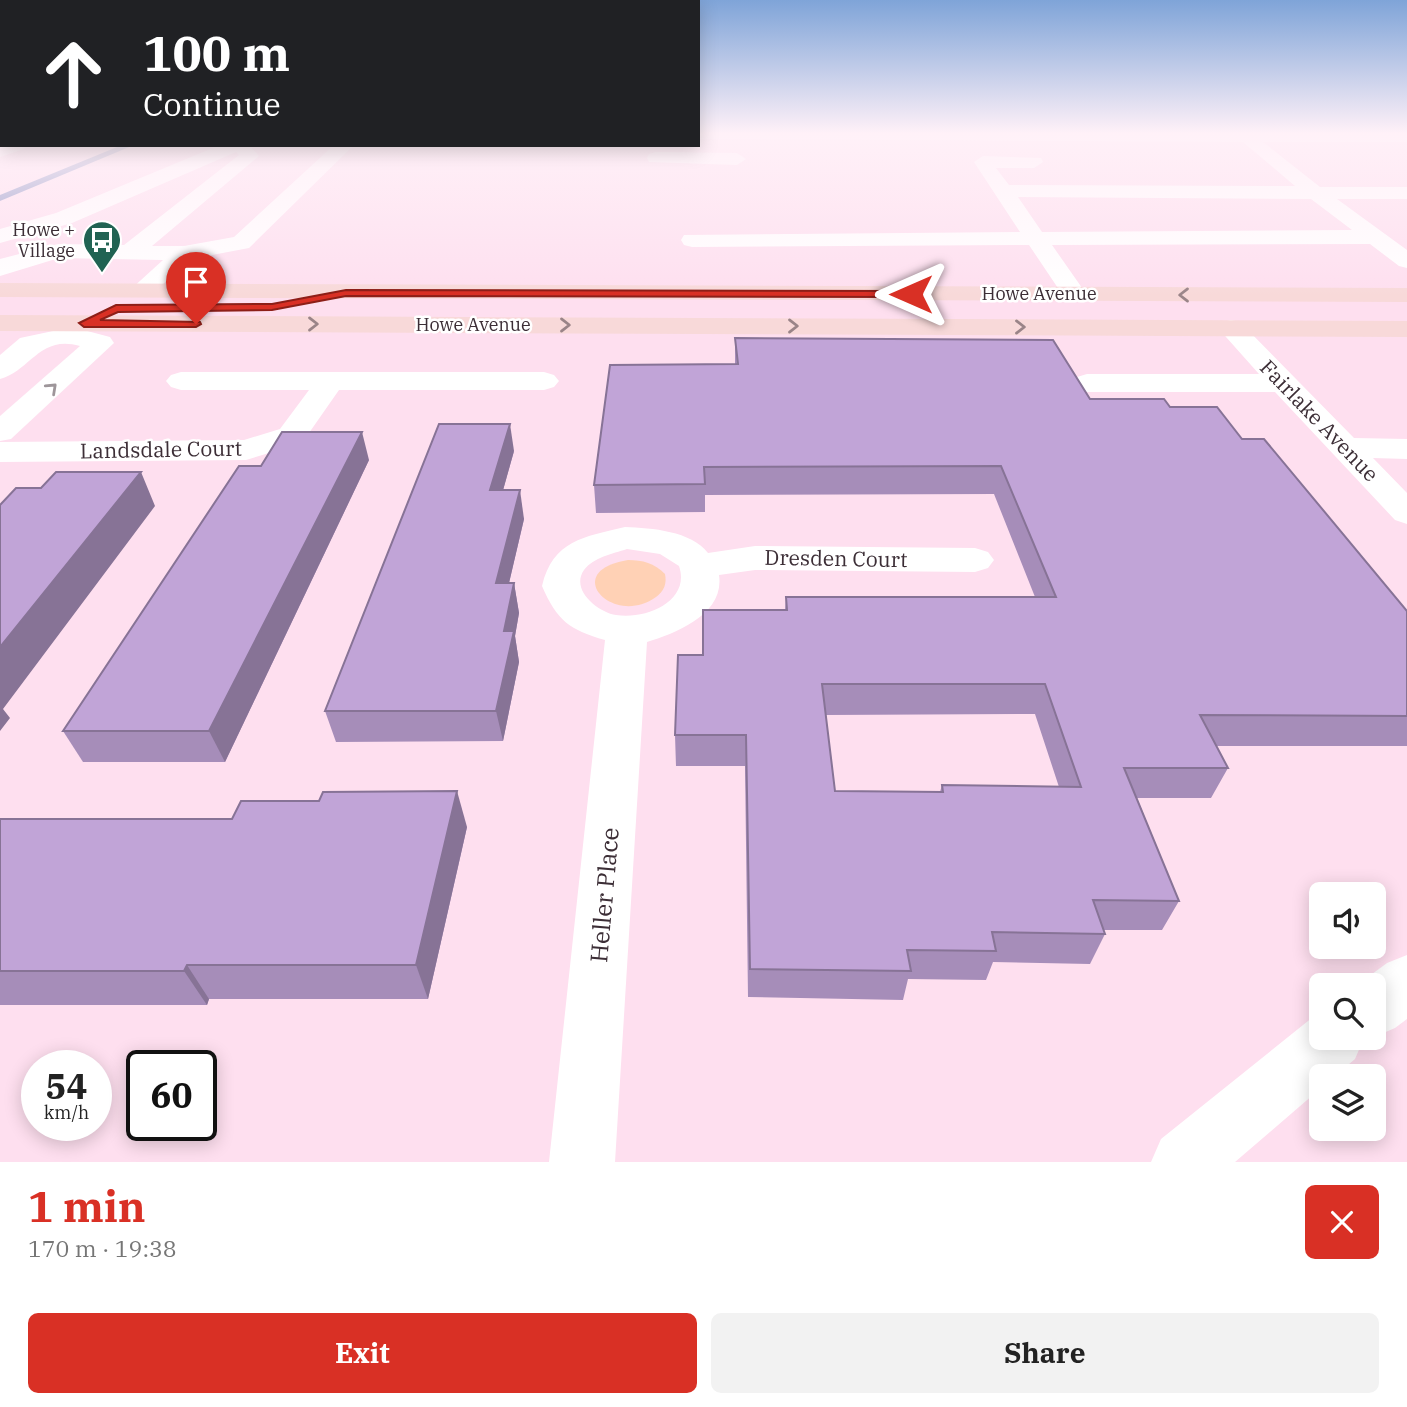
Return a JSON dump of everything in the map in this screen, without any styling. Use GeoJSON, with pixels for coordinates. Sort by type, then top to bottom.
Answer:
{"type":"FeatureCollection","features":[{"type":"Feature","properties":{"kind":"main road","name":"Howe Avenue"},"geometry":{"type":"LineString","coordinates":[[0,289],[346,293],[1407,295]]}},
{"type":"Feature","properties":{"kind":"main road"},"geometry":{"type":"LineString","coordinates":[[0,305],[74,305],[128,297],[142,290]]}},
{"type":"Feature","properties":{"kind":"main road"},"geometry":{"type":"LineString","coordinates":[[78,329],[102,313],[124,307],[272,307],[346,293]]}},
{"type":"Feature","properties":{"kind":"main road"},"geometry":{"type":"LineString","coordinates":[[1231,328],[1260,311],[1287,307],[1407,306]]}},
{"type":"Feature","properties":{"kind":"main road","name":"Howe Avenue"},"geometry":{"type":"LineString","coordinates":[[0,323],[78,329],[1407,329]]}},
{"type":"Feature","properties":{"kind":"street"},"geometry":{"type":"LineString","coordinates":[[0,236],[64,218],[135,188]]}},
{"type":"Feature","properties":{"kind":"street"},"geometry":{"type":"LineString","coordinates":[[130,252],[210,188]]}},
{"type":"Feature","properties":{"kind":"street"},"geometry":{"type":"LineString","coordinates":[[0,269],[58,251],[184,253],[241,243],[299,188]]}},
{"type":"Feature","properties":{"kind":"street"},"geometry":{"type":"LineString","coordinates":[[1000,188],[1074,295]]}},
{"type":"Feature","properties":{"kind":"street"},"geometry":{"type":"LineString","coordinates":[[1309,188],[1407,261]]}},
{"type":"Feature","properties":{"kind":"street"},"geometry":{"type":"LineString","coordinates":[[1003,191],[1407,193]]}},
{"type":"Feature","properties":{"kind":"street"},"geometry":{"type":"LineString","coordinates":[[692,240],[1374,236]]}},
{"type":"Feature","properties":{"kind":"street"},"geometry":{"type":"LineString","coordinates":[[0,250],[26,260]]}},
{"type":"Feature","properties":{"kind":"street"},"geometry":{"type":"LineString","coordinates":[[142,290],[184,253]]}},
{"type":"Feature","properties":{"kind":"street","name":"Fairlake Avenue"},"geometry":{"type":"LineString","coordinates":[[1231,328],[1407,513]]}},
{"type":"Feature","properties":{"kind":"street"},"geometry":{"type":"LineString","coordinates":[[0,370],[30,344],[78,329],[100,343],[0,432]]}},
{"type":"Feature","properties":{"kind":"street"},"geometry":{"type":"LineString","coordinates":[[181,381],[544,381]]}},
{"type":"Feature","properties":{"kind":"street","name":"Landsdale Court"},"geometry":{"type":"LineString","coordinates":[[0,452],[246,450],[291,436],[330,382]]}},
{"type":"Feature","properties":{"kind":"street"},"geometry":{"type":"LineString","coordinates":[[1087,383],[1283,383]]}},
{"type":"Feature","properties":{"kind":"street"},"geometry":{"type":"LineString","coordinates":[[1345,448],[1407,449]]}},
{"type":"Feature","properties":{"kind":"street"},"geometry":{"type":"LineString","coordinates":[[642,538],[673,545],[688,555],[698,567],[701,580],[698,594],[689,607],[672,618],[651,626],[627,629],[594,624],[567,606],[560,592],[565,568],[575,558],[606,541],[642,538]]}},
{"type":"Feature","properties":{"kind":"street","name":"Dresden Court"},"geometry":{"type":"LineString","coordinates":[[698,567],[755,558],[975,560]]}},
{"type":"Feature","properties":{"kind":"street","name":"Heller Place"},"geometry":{"type":"LineString","coordinates":[[582,1162],[627,629]]}},
{"type":"Feature","properties":{"kind":"street"},"geometry":{"type":"LineString","coordinates":[[1386,999],[1407,983]]}},
{"type":"Feature","properties":{"kind":"street"},"geometry":{"type":"LineString","coordinates":[[1184,1162],[1319,1050]]}},
{"type":"Feature","properties":{"kind":"shaded area"},"geometry":{"type":"Polygon","coordinates":[[[628,560],[648,563],[665,574],[666,581],[661,592],[640,605],[624,606],[610,602],[600,594],[595,585],[597,575],[608,566],[628,560]]]}},
{"type":"Feature","properties":{"kind":"building"},"geometry":{"type":"Polygon","coordinates":[[[735,338],[1053,340],[1090,399],[1164,399],[1170,407],[1217,407],[1242,439],[1264,439],[1407,611],[1407,716],[1200,715],[1228,768],[1124,768],[1179,901],[1093,900],[1105,934],[992,932],[996,951],[907,950],[911,971],[750,969],[746,735],[675,735],[678,655],[703,655],[703,610],[787,610],[786,597],[1056,597],[1001,466],[704,467],[705,484],[594,485],[610,365],[738,364],[735,338]],[[822,684],[835,791],[943,792],[942,785],[1081,787],[1045,684],[822,684]]]}},
{"type":"Feature","properties":{"kind":"building"},"geometry":{"type":"Polygon","coordinates":[[[439,424],[510,424],[490,490],[520,490],[496,583],[514,583],[504,631],[514,631],[496,711],[325,711],[439,424]]]}},
{"type":"Feature","properties":{"kind":"building"},"geometry":{"type":"Polygon","coordinates":[[[282,432],[362,432],[209,731],[63,731],[239,466],[261,466],[282,432]]]}},
{"type":"Feature","properties":{"kind":"building"},"geometry":{"type":"Polygon","coordinates":[[[56,472],[141,472],[0,647],[0,505],[16,488],[41,488],[56,472]]]}},
{"type":"Feature","properties":{"kind":"building"},"geometry":{"type":"Polygon","coordinates":[[[457,791],[416,965],[187,965],[184,971],[0,971],[0,819],[232,819],[241,801],[319,801],[323,792],[457,791]]]}},
{"type":"Feature","properties":{"kind":"waterway"},"geometry":{"type":"LineString","coordinates":[[0,198],[24,188]]}},
{"type":"Feature","properties":{"kind":"place","name":"Howe + Village"},"geometry":{"type":"Point","coordinates":[102,274]}},
{"type":"Feature","properties":{"kind":"route"},"geometry":{"type":"LineString","coordinates":[[196,324],[84,323],[102,313],[133,307],[272,307],[346,293],[911,294]]}}]}
